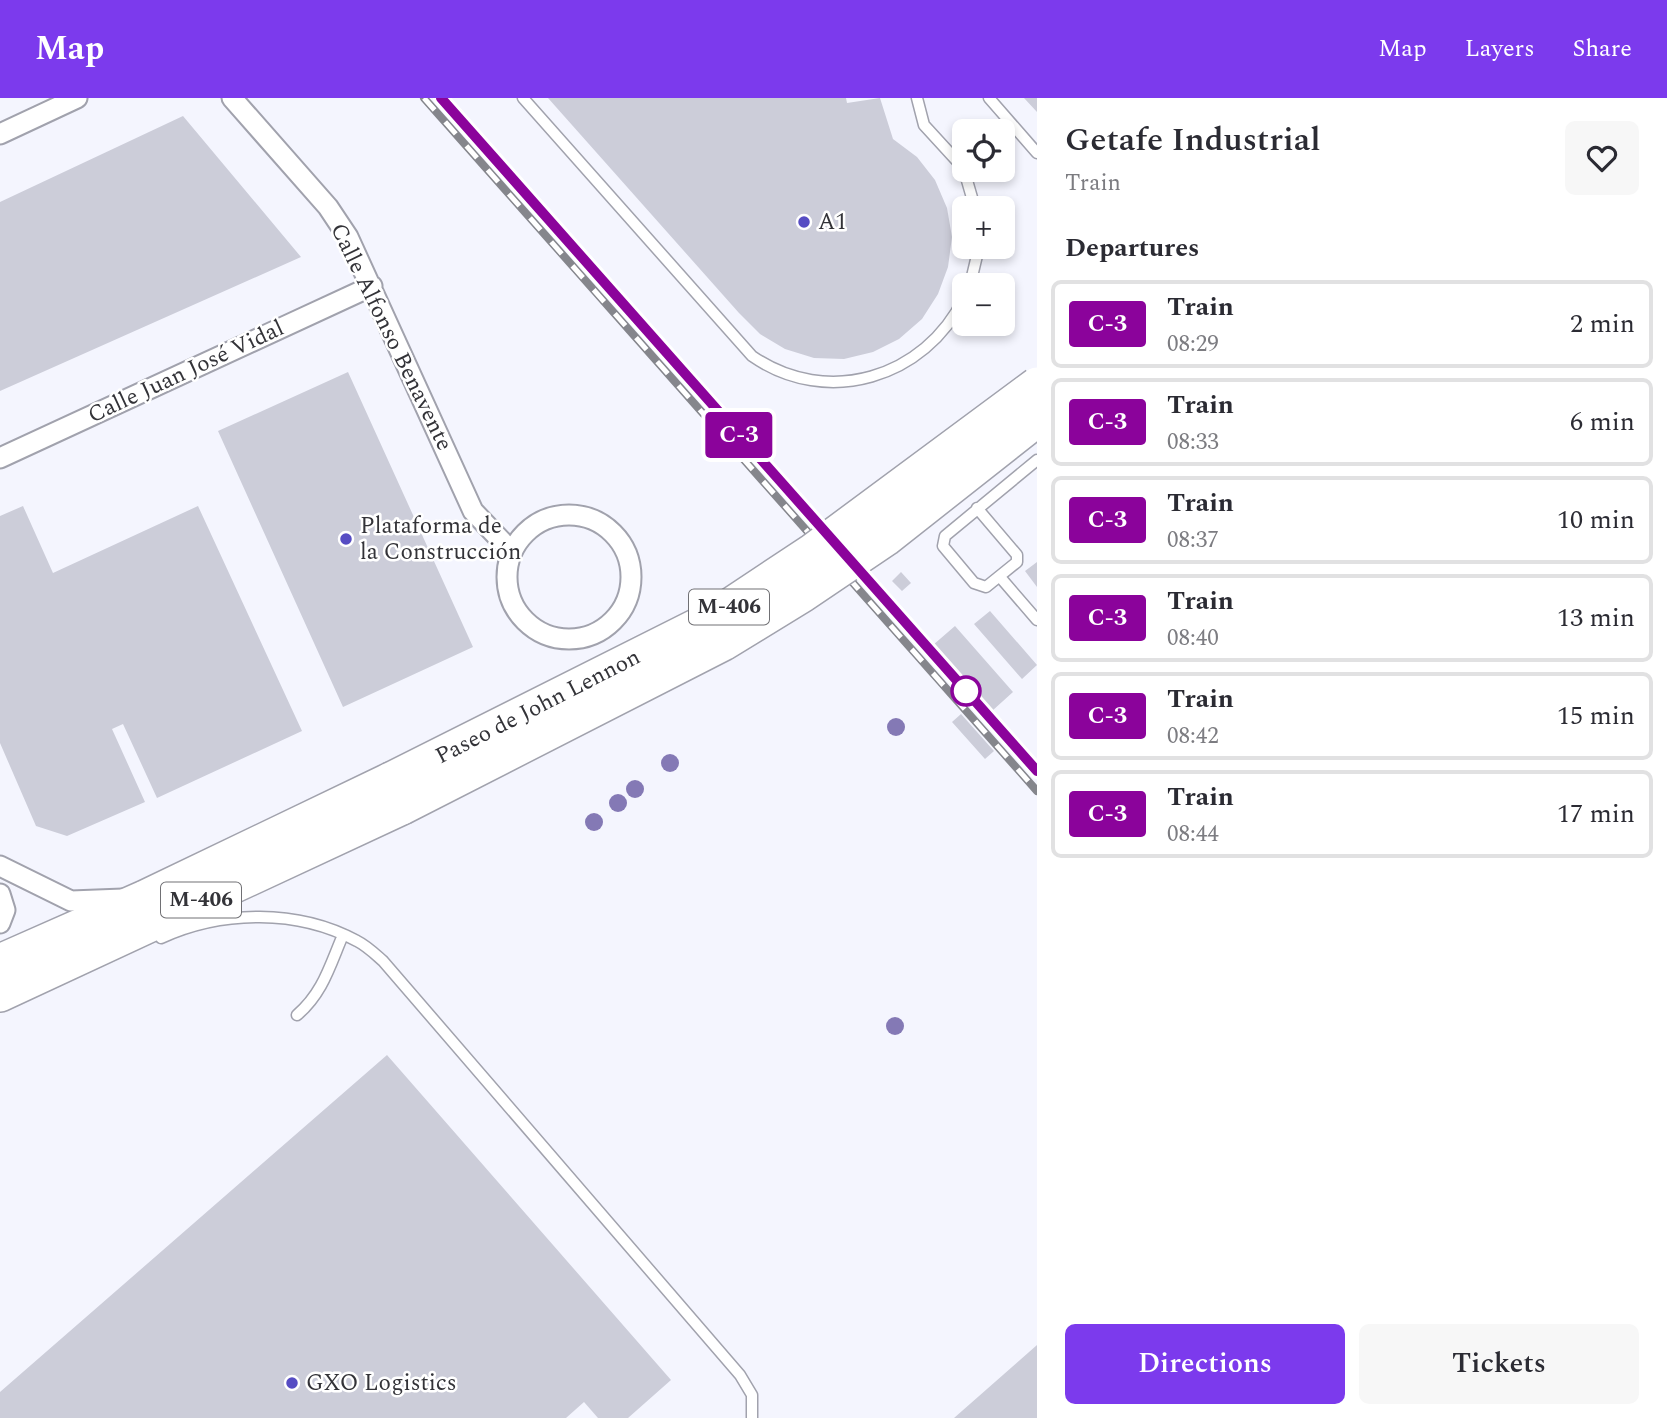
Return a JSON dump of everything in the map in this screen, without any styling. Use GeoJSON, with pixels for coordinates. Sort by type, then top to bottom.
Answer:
{"type":"FeatureCollection","features":[{"type":"Feature","properties":{"kind":"highway","name":"Paseo de John Lennon"},"geometry":{"type":"LineString","coordinates":[[0,962],[145,898],[397,794],[706,622],[813,551],[1037,385]]}},
{"type":"Feature","properties":{"kind":"highway","name":"Paseo de John Lennon"},"geometry":{"type":"LineString","coordinates":[[0,994],[397,794],[723,643],[803,594],[886,538],[1037,419]]}},
{"type":"Feature","properties":{"kind":"street"},"geometry":{"type":"LineString","coordinates":[[0,134],[77,98]]}},
{"type":"Feature","properties":{"kind":"street","name":"Calle Alfonso Benavente"},"geometry":{"type":"LineString","coordinates":[[232,98],[328,206],[348,237],[473,511],[512,552]]}},
{"type":"Feature","properties":{"kind":"street","name":"Calle Juan José Vidal"},"geometry":{"type":"LineString","coordinates":[[0,457],[372,286]]}},
{"type":"Feature","properties":{"kind":"street"},"geometry":{"type":"LineString","coordinates":[[578,515],[597,521],[614,533],[626,549],[632,568],[631,589],[624,608],[611,624],[593,635],[572,640],[554,638],[532,628],[517,613],[508,593],[507,572],[512,552],[519,540],[539,523],[549,519],[578,515]]}},
{"type":"Feature","properties":{"kind":"street"},"geometry":{"type":"LineString","coordinates":[[0,866],[71,901],[145,898]]}},
{"type":"Feature","properties":{"kind":"street"},"geometry":{"type":"LineString","coordinates":[[0,894],[5,910],[0,923]]}},
{"type":"Feature","properties":{"kind":"lane"},"geometry":{"type":"LineString","coordinates":[[523,98],[752,356],[768,367],[784,374],[808,379],[835,382],[859,380],[884,373],[909,360],[929,346],[944,331],[952,318]]}},
{"type":"Feature","properties":{"kind":"lane"},"geometry":{"type":"LineString","coordinates":[[917,98],[924,125],[957,161],[966,177],[972,196]]}},
{"type":"Feature","properties":{"kind":"lane"},"geometry":{"type":"LineString","coordinates":[[989,98],[1037,153]]}},
{"type":"Feature","properties":{"kind":"lane"},"geometry":{"type":"LineString","coordinates":[[977,508],[1017,555],[1017,562],[986,587],[977,585],[943,546],[945,536],[977,508],[1037,460]]}},
{"type":"Feature","properties":{"kind":"lane"},"geometry":{"type":"LineString","coordinates":[[1000,577],[1037,620]]}},
{"type":"Feature","properties":{"kind":"lane"},"geometry":{"type":"LineString","coordinates":[[146,945],[203,923],[249,917],[295,920],[359,942],[383,961],[740,1375],[752,1395],[752,1418]]}},
{"type":"Feature","properties":{"kind":"lane"},"geometry":{"type":"LineString","coordinates":[[297,1015],[313,1001],[343,935]]}},
{"type":"Feature","properties":{"kind":"building","name":"A1"},"geometry":{"type":"Polygon","coordinates":[[[548,98],[846,98],[847,103],[880,98],[893,139],[917,157],[935,180],[947,208],[952,237],[948,267],[938,294],[922,319],[899,339],[873,352],[844,359],[814,358],[785,349],[760,334],[548,98]]]}},
{"type":"Feature","properties":{"kind":"building"},"geometry":{"type":"Polygon","coordinates":[[[1024,98],[1037,98],[1037,112],[1024,98]]]}},
{"type":"Feature","properties":{"kind":"building"},"geometry":{"type":"Polygon","coordinates":[[[183,116],[301,257],[0,391],[0,202],[183,116]]]}},
{"type":"Feature","properties":{"kind":"building","name":"Plataforma de la Construcción"},"geometry":{"type":"Polygon","coordinates":[[[348,372],[473,647],[343,707],[218,431],[348,372]]]}},
{"type":"Feature","properties":{"kind":"building"},"geometry":{"type":"Polygon","coordinates":[[[23,506],[53,573],[198,506],[302,731],[157,798],[123,724],[112,729],[145,802],[67,836],[36,826],[0,743],[0,516],[23,506]]]}},
{"type":"Feature","properties":{"kind":"building"},"geometry":{"type":"Polygon","coordinates":[[[1037,562],[1037,587],[1025,571],[1037,562]]]}},
{"type":"Feature","properties":{"kind":"building"},"geometry":{"type":"Polygon","coordinates":[[[901,572],[911,583],[902,591],[892,581],[901,572]]]}},
{"type":"Feature","properties":{"kind":"building"},"geometry":{"type":"Polygon","coordinates":[[[990,611],[1037,665],[1022,679],[974,624],[990,611]]]}},
{"type":"Feature","properties":{"kind":"building"},"geometry":{"type":"Polygon","coordinates":[[[955,626],[1013,692],[992,711],[933,645],[955,626]]]}},
{"type":"Feature","properties":{"kind":"building"},"geometry":{"type":"Polygon","coordinates":[[[961,714],[994,751],[985,759],[952,722],[961,714]]]}},
{"type":"Feature","properties":{"kind":"building"},"geometry":{"type":"Polygon","coordinates":[[[387,1055],[671,1380],[628,1418],[598,1418],[584,1402],[566,1418],[0,1418],[0,1392],[387,1055]]]}},
{"type":"Feature","properties":{"kind":"building"},"geometry":{"type":"Polygon","coordinates":[[[1037,1345],[1037,1418],[954,1418],[1037,1345]]]}},
{"type":"Feature","properties":{"kind":"railway"},"geometry":{"type":"LineString","coordinates":[[424,98],[1037,791]]}},
{"type":"Feature","properties":{"kind":"railway"},"geometry":{"type":"LineString","coordinates":[[441,98],[1037,771]]}},
{"type":"Feature","properties":{"kind":"train","name":"C-3"},"geometry":{"type":"LineString","coordinates":[[441,98],[1037,771]]}},
{"type":"Feature","properties":{"kind":"place","name":"A1"},"geometry":{"type":"Point","coordinates":[804,222]}},
{"type":"Feature","properties":{"kind":"place","name":"Plataforma de la Construcción"},"geometry":{"type":"Point","coordinates":[346,539]}},
{"type":"Feature","properties":{"kind":"place","name":"GXO Logistics"},"geometry":{"type":"Point","coordinates":[292,1383]}}]}
